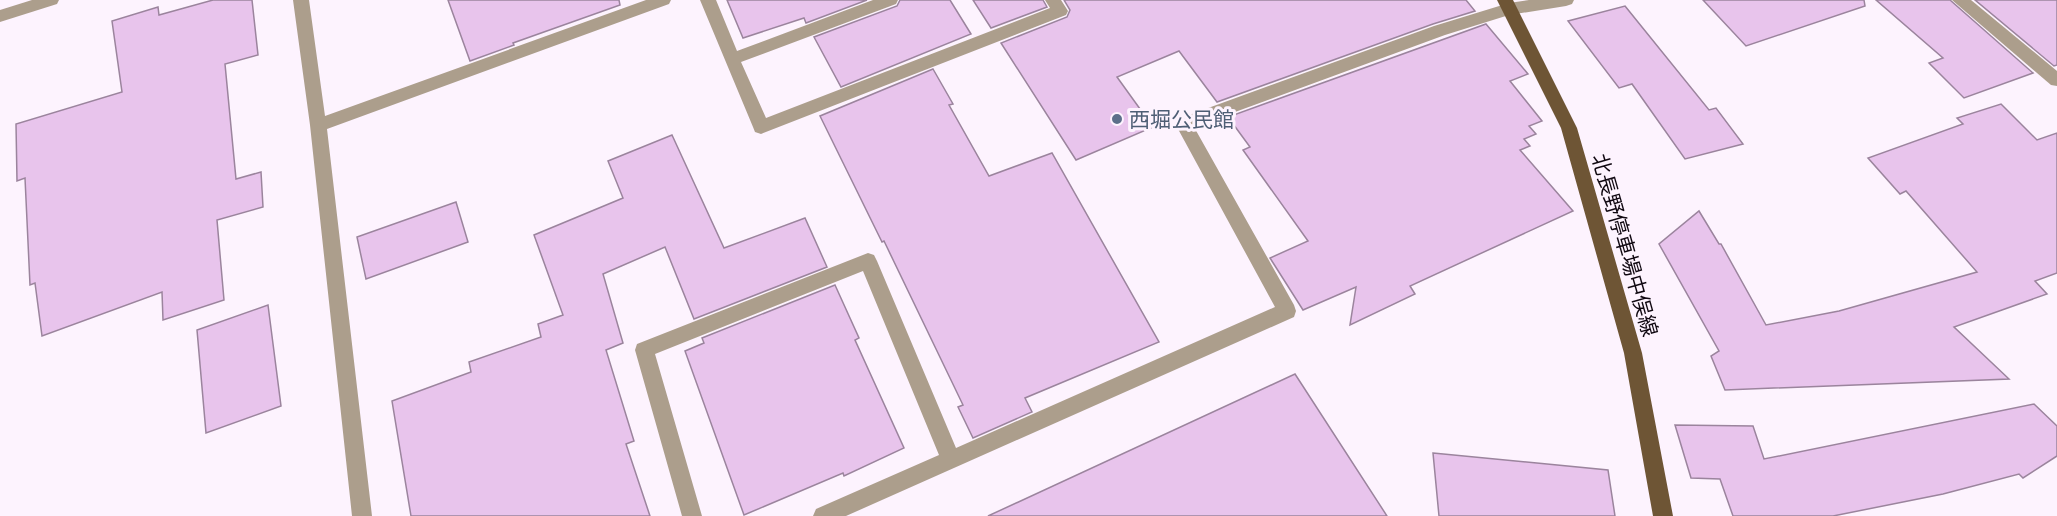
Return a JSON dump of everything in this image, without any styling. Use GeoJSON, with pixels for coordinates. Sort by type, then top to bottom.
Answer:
{"type":"FeatureCollection","features":[{"type":"Feature","properties":{"kind":"main road","name":"北長野停車場中俣線"},"geometry":{"type":"LineString","coordinates":[[1507,5],[1569,128],[1633,353],[1663,516]]}},
{"type":"Feature","properties":{"kind":"street"},"geometry":{"type":"LineString","coordinates":[[0,16],[51,0]]}},
{"type":"Feature","properties":{"kind":"street"},"geometry":{"type":"LineString","coordinates":[[301,0],[318,125],[362,516]]}},
{"type":"Feature","properties":{"kind":"street"},"geometry":{"type":"LineString","coordinates":[[318,125],[663,0]]}},
{"type":"Feature","properties":{"kind":"street"},"geometry":{"type":"LineString","coordinates":[[708,0],[761,127],[1060,11],[1053,0]]}},
{"type":"Feature","properties":{"kind":"street"},"geometry":{"type":"LineString","coordinates":[[732,59],[890,0]]}},
{"type":"Feature","properties":{"kind":"street"},"geometry":{"type":"LineString","coordinates":[[823,516],[1287,311],[1184,124],[1507,5],[1566,0]]}},
{"type":"Feature","properties":{"kind":"street"},"geometry":{"type":"LineString","coordinates":[[1960,0],[2057,80]]}},
{"type":"Feature","properties":{"kind":"street"},"geometry":{"type":"LineString","coordinates":[[692,516],[644,350],[868,261],[951,460]]}},
{"type":"Feature","properties":{"kind":"building"},"geometry":{"type":"Polygon","coordinates":[[[213,0],[252,0],[258,55],[225,64],[236,179],[261,172],[263,207],[217,220],[224,300],[163,320],[162,292],[42,336],[35,283],[30,285],[25,178],[17,181],[16,124],[122,92],[112,21],[158,7],[159,15],[213,0]]]}},
{"type":"Feature","properties":{"kind":"building"},"geometry":{"type":"Polygon","coordinates":[[[448,0],[619,0],[620,5],[513,43],[514,45],[470,61],[448,0]]]}},
{"type":"Feature","properties":{"kind":"building"},"geometry":{"type":"Polygon","coordinates":[[[727,0],[867,0],[806,23],[804,18],[743,38],[727,0]]]}},
{"type":"Feature","properties":{"kind":"building"},"geometry":{"type":"Polygon","coordinates":[[[900,0],[950,0],[971,34],[841,87],[814,37],[897,6],[900,0]]]}},
{"type":"Feature","properties":{"kind":"building"},"geometry":{"type":"Polygon","coordinates":[[[973,0],[1043,0],[1047,7],[991,28],[973,0]]]}},
{"type":"Feature","properties":{"kind":"building"},"geometry":{"type":"Polygon","coordinates":[[[1064,0],[1466,0],[1475,11],[1217,102],[1179,51],[1117,77],[1153,127],[1076,160],[1001,43],[1067,17],[1070,10],[1064,0]]]}},
{"type":"Feature","properties":{"kind":"building"},"geometry":{"type":"Polygon","coordinates":[[[1703,0],[1864,0],[1865,6],[1746,46],[1703,0]]]}},
{"type":"Feature","properties":{"kind":"building"},"geometry":{"type":"Polygon","coordinates":[[[1876,0],[1950,0],[2033,73],[1964,98],[1929,63],[1943,58],[1876,0]]]}},
{"type":"Feature","properties":{"kind":"building"},"geometry":{"type":"Polygon","coordinates":[[[1975,0],[2057,0],[2057,65],[2054,66],[1975,0]]]}},
{"type":"Feature","properties":{"kind":"building"},"geometry":{"type":"Polygon","coordinates":[[[1625,6],[1709,110],[1716,108],[1743,144],[1685,159],[1632,84],[1619,88],[1568,21],[1625,6]]]}},
{"type":"Feature","properties":{"kind":"building"},"geometry":{"type":"Polygon","coordinates":[[[1486,24],[1528,74],[1510,81],[1542,121],[1529,126],[1536,134],[1524,139],[1530,146],[1520,150],[1573,211],[1410,286],[1415,294],[1350,325],[1356,287],[1303,310],[1270,258],[1308,241],[1243,150],[1250,147],[1228,117],[1486,24]]]}},
{"type":"Feature","properties":{"kind":"building"},"geometry":{"type":"Polygon","coordinates":[[[933,69],[953,104],[949,105],[989,176],[1052,153],[1159,342],[1025,398],[1032,412],[973,438],[958,407],[963,405],[884,241],[882,242],[820,116],[933,69]]]}},
{"type":"Feature","properties":{"kind":"building"},"geometry":{"type":"Polygon","coordinates":[[[2001,104],[2037,140],[2057,133],[2057,273],[2035,281],[2047,294],[1954,327],[2009,379],[1725,390],[1711,356],[1719,351],[1659,244],[1699,211],[1721,244],[1766,325],[1839,311],[1977,272],[1906,191],[1900,194],[1868,158],[1963,124],[1957,118],[2001,104]]]}},
{"type":"Feature","properties":{"kind":"building"},"geometry":{"type":"Polygon","coordinates":[[[672,135],[724,248],[805,218],[827,267],[694,319],[665,247],[603,274],[623,343],[606,350],[634,441],[626,444],[650,516],[411,516],[392,401],[471,372],[469,362],[541,337],[538,324],[563,315],[534,235],[623,198],[608,161],[672,135]]]}},
{"type":"Feature","properties":{"kind":"building"},"geometry":{"type":"Polygon","coordinates":[[[456,202],[468,242],[366,279],[357,237],[456,202]]]}},
{"type":"Feature","properties":{"kind":"building"},"geometry":{"type":"Polygon","coordinates":[[[835,285],[859,338],[855,340],[904,448],[844,476],[843,473],[744,515],[685,351],[704,343],[702,338],[835,285]]]}},
{"type":"Feature","properties":{"kind":"building"},"geometry":{"type":"Polygon","coordinates":[[[268,305],[281,406],[206,433],[197,330],[268,305]]]}},
{"type":"Feature","properties":{"kind":"building"},"geometry":{"type":"Polygon","coordinates":[[[1295,374],[1387,516],[988,516],[1295,374]]]}},
{"type":"Feature","properties":{"kind":"building"},"geometry":{"type":"Polygon","coordinates":[[[2034,404],[2057,426],[2057,456],[2023,478],[2019,474],[1943,494],[1833,516],[1733,516],[1720,479],[1691,478],[1675,425],[1753,426],[1764,459],[2034,404]]]}},
{"type":"Feature","properties":{"kind":"building"},"geometry":{"type":"Polygon","coordinates":[[[1433,453],[1608,470],[1615,516],[1439,516],[1433,453]]]}},
{"type":"Feature","properties":{"kind":"place","name":"西堀公民館"},"geometry":{"type":"Point","coordinates":[1117,119]}}]}
